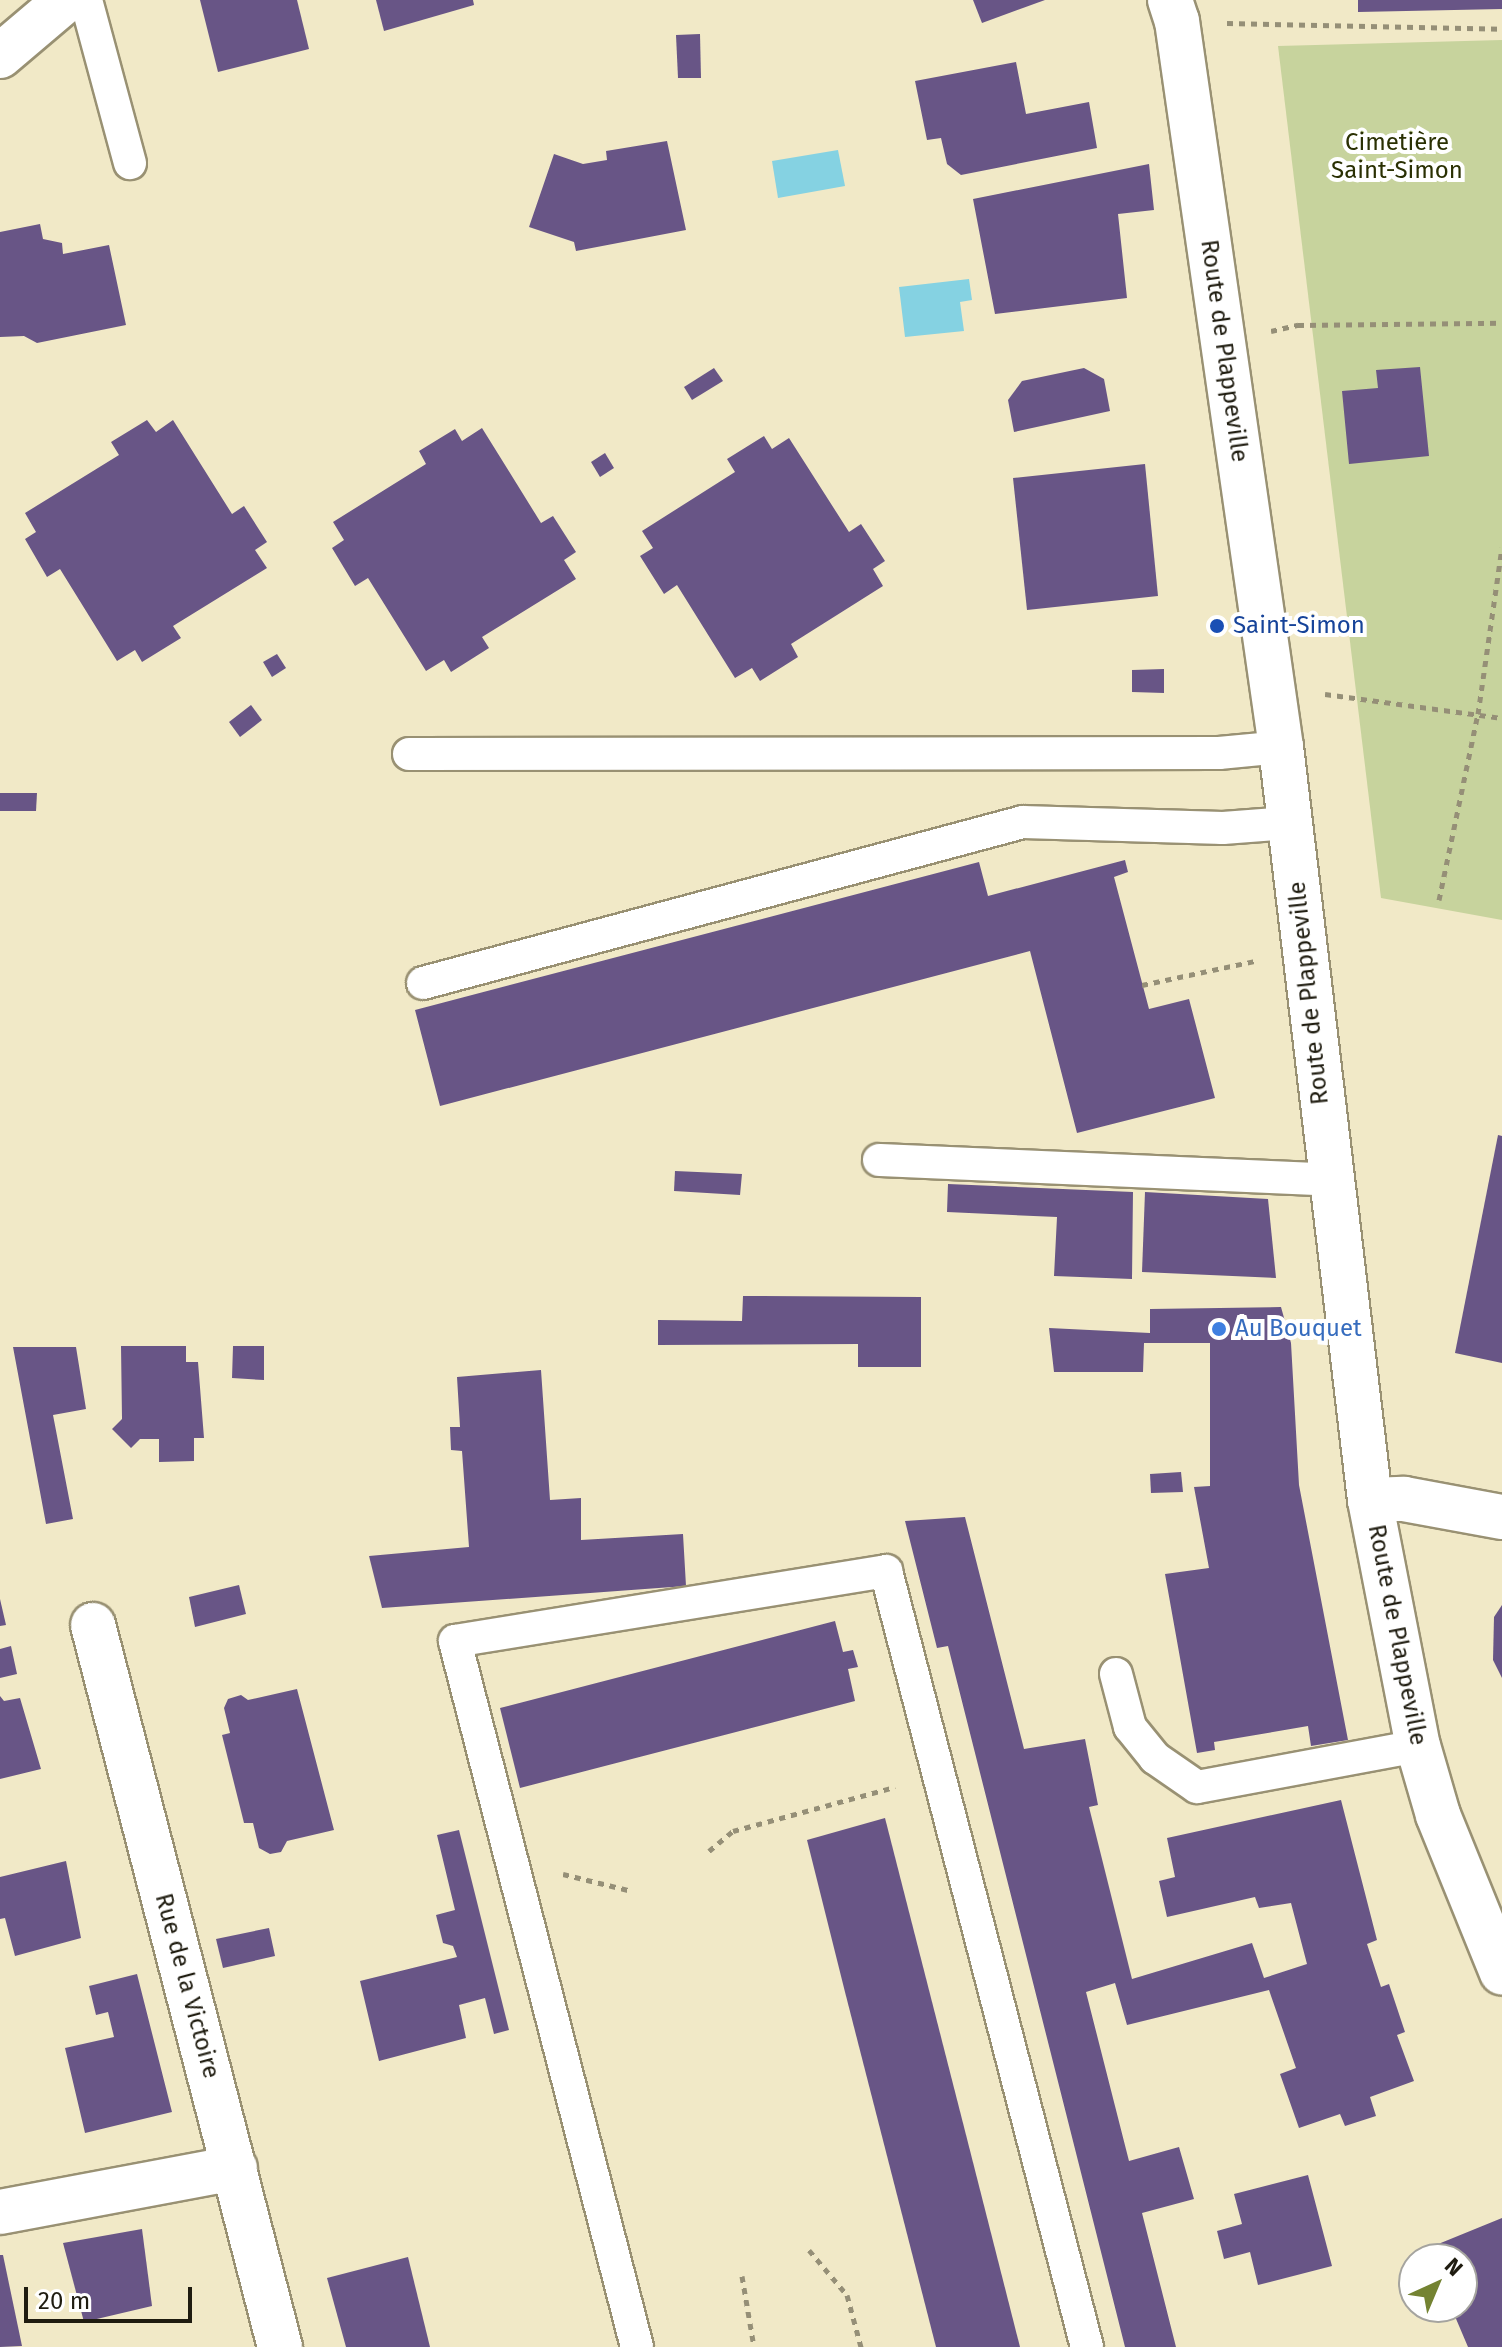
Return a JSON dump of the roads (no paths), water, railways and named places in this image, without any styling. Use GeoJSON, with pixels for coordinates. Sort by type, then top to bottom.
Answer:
{"type":"FeatureCollection","features":[{"type":"Feature","properties":{"kind":"street"},"geometry":{"type":"LineString","coordinates":[[0,56],[66,0]]}},
{"type":"Feature","properties":{"kind":"street","name":"Route de Plappeville"},"geometry":{"type":"LineString","coordinates":[[1174,11],[1281,747],[1329,1180],[1370,1500],[1418,1746],[1438,1815],[1502,1973]]}},
{"type":"Feature","properties":{"kind":"street"},"geometry":{"type":"LineString","coordinates":[[1370,1500],[1404,1499],[1502,1517]]}},
{"type":"Feature","properties":{"kind":"street","name":"Rue de la Victoire"},"geometry":{"type":"LineString","coordinates":[[93,1625],[280,2347]]}},
{"type":"Feature","properties":{"kind":"street"},"geometry":{"type":"LineString","coordinates":[[0,2212],[235,2168]]}},
{"type":"Feature","properties":{"kind":"lane"},"geometry":{"type":"LineString","coordinates":[[86,0],[130,163]]}},
{"type":"Feature","properties":{"kind":"lane"},"geometry":{"type":"LineString","coordinates":[[409,754],[1219,753],[1281,747]]}},
{"type":"Feature","properties":{"kind":"lane"},"geometry":{"type":"LineString","coordinates":[[423,983],[1023,822],[1223,828],[1289,823]]}},
{"type":"Feature","properties":{"kind":"lane"},"geometry":{"type":"LineString","coordinates":[[879,1160],[1329,1180]]}},
{"type":"Feature","properties":{"kind":"lane"},"geometry":{"type":"LineString","coordinates":[[637,2347],[455,1641],[886,1571],[1087,2347]]}},
{"type":"Feature","properties":{"kind":"lane"},"geometry":{"type":"LineString","coordinates":[[1116,1674],[1130,1727],[1155,1758],[1197,1787],[1418,1746]]}},
{"type":"Feature","properties":{"kind":"water"},"geometry":{"type":"Polygon","coordinates":[[[838,150],[845,186],[778,198],[772,161],[838,150]]]}},
{"type":"Feature","properties":{"kind":"water"},"geometry":{"type":"Polygon","coordinates":[[[969,279],[972,300],[960,302],[964,331],[905,337],[899,287],[969,279]]]}},
{"type":"Feature","properties":{"kind":"place","name":"Saint-Simon"},"geometry":{"type":"Point","coordinates":[1217,626]}},
{"type":"Feature","properties":{"kind":"place","name":"Au Bouquet"},"geometry":{"type":"Point","coordinates":[1219,1329]}},
{"type":"Feature","properties":{"kind":"park label","name":"Cimetière Saint-Simon"},"geometry":{"type":"Point","coordinates":[1397,157]}}]}
